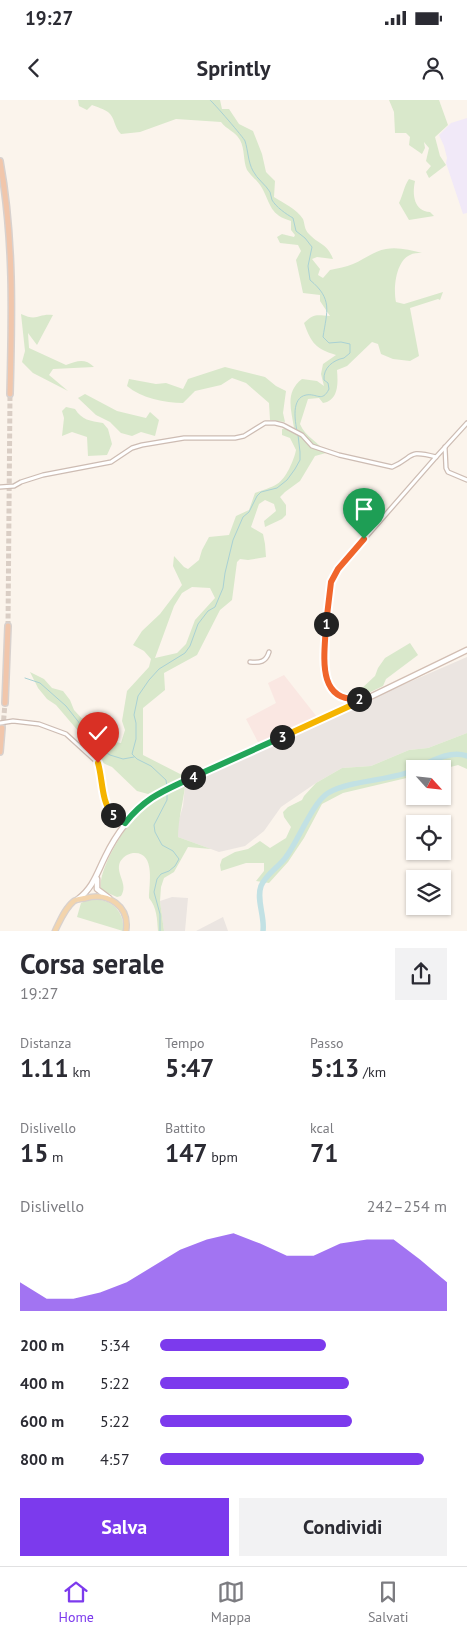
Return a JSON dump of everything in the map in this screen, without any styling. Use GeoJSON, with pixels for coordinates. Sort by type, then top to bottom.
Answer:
{"type":"FeatureCollection","features":[{"type":"Feature","properties":{"kind":"highway"},"geometry":{"type":"LineString","coordinates":[[0,161],[6,197],[11,263],[10,394]]}},
{"type":"Feature","properties":{"kind":"highway"},"geometry":{"type":"LineString","coordinates":[[5,703],[8,626]]}},
{"type":"Feature","properties":{"kind":"highway"},"geometry":{"type":"LineString","coordinates":[[0,752],[1,726]]}},
{"type":"Feature","properties":{"kind":"main road"},"geometry":{"type":"LineString","coordinates":[[126,930],[126,920],[121,908],[114,900],[97,889],[98,874],[104,858],[125,823],[153,796],[372,696],[467,650]]}},
{"type":"Feature","properties":{"kind":"main road"},"geometry":{"type":"LineString","coordinates":[[55,931],[66,910],[86,892],[98,874]]}},
{"type":"Feature","properties":{"kind":"main road"},"geometry":{"type":"LineString","coordinates":[[76,900],[93,896],[110,899]]}},
{"type":"Feature","properties":{"kind":"street"},"geometry":{"type":"LineString","coordinates":[[0,487],[14,486],[43,475],[111,462],[132,448],[184,438],[234,438],[244,436],[265,423],[275,423],[294,430],[302,435],[312,446],[339,455],[392,467],[412,454],[420,453],[436,457]]}},
{"type":"Feature","properties":{"kind":"street"},"geometry":{"type":"LineString","coordinates":[[365,699],[349,699],[340,696],[327,682],[324,662],[331,582],[338,569],[467,423]]}},
{"type":"Feature","properties":{"kind":"street"},"geometry":{"type":"LineString","coordinates":[[445,447],[446,468],[448,472],[467,480]]}},
{"type":"Feature","properties":{"kind":"street"},"geometry":{"type":"LineString","coordinates":[[250,662],[262,662],[268,657],[270,652]]}},
{"type":"Feature","properties":{"kind":"street"},"geometry":{"type":"LineString","coordinates":[[1,726],[13,721],[39,724],[66,734],[98,763],[105,800],[111,813],[125,823]]}},
{"type":"Feature","properties":{"kind":"shaded area"},"geometry":{"type":"Polygon","coordinates":[[[467,118],[467,213],[463,214],[446,163],[447,158],[444,146],[439,135],[451,123],[467,118]]]}},
{"type":"Feature","properties":{"kind":"shaded area"},"geometry":{"type":"Polygon","coordinates":[[[467,657],[467,733],[428,748],[409,750],[371,766],[342,768],[281,807],[264,831],[245,846],[219,852],[178,837],[178,823],[183,806],[185,786],[301,729],[467,657]]]}},
{"type":"Feature","properties":{"kind":"shaded area"},"geometry":{"type":"Polygon","coordinates":[[[284,675],[317,717],[259,744],[246,719],[276,703],[268,683],[284,675]]]}},
{"type":"Feature","properties":{"kind":"shaded area"},"geometry":{"type":"Polygon","coordinates":[[[172,897],[188,898],[185,931],[164,931],[160,901],[172,897]]]}},
{"type":"Feature","properties":{"kind":"shaded area"},"geometry":{"type":"Polygon","coordinates":[[[223,917],[228,931],[196,931],[223,917]]]}},
{"type":"Feature","properties":{"kind":"green space"},"geometry":{"type":"Polygon","coordinates":[[[78,100],[220,100],[222,109],[229,109],[239,124],[253,131],[262,154],[266,172],[275,181],[274,197],[297,212],[303,219],[307,232],[331,254],[333,259],[317,257],[312,259],[320,269],[318,275],[323,278],[330,270],[350,265],[382,250],[391,248],[404,249],[422,253],[411,254],[401,263],[395,283],[396,302],[404,304],[443,292],[440,300],[410,308],[419,356],[410,361],[393,359],[381,354],[378,344],[372,342],[347,366],[337,370],[337,385],[335,395],[332,398],[323,403],[319,398],[308,399],[300,424],[302,429],[326,453],[315,456],[300,481],[280,497],[286,505],[286,515],[282,519],[265,527],[264,521],[276,511],[274,504],[265,500],[259,504],[251,527],[263,534],[266,557],[248,560],[240,559],[237,562],[232,600],[220,610],[197,655],[164,673],[165,690],[143,708],[143,755],[186,777],[148,794],[137,791],[112,767],[105,764],[86,747],[85,739],[56,705],[47,699],[38,688],[30,672],[44,679],[52,688],[63,691],[70,700],[74,710],[88,725],[100,729],[105,740],[121,743],[125,730],[122,721],[127,691],[149,667],[151,659],[144,651],[133,645],[142,631],[160,614],[182,585],[173,566],[174,556],[188,569],[199,560],[209,537],[229,535],[236,516],[249,510],[255,493],[280,482],[291,464],[296,450],[290,438],[282,435],[282,429],[294,428],[290,401],[293,389],[302,379],[317,381],[324,386],[321,374],[323,364],[336,355],[319,348],[309,336],[304,323],[316,315],[330,316],[320,301],[320,295],[303,293],[296,260],[301,251],[298,245],[280,243],[277,237],[282,234],[294,237],[295,235],[291,230],[291,221],[279,216],[272,209],[260,185],[247,170],[242,144],[236,135],[221,122],[176,119],[140,132],[121,134],[108,112],[92,105],[87,110],[79,106],[78,100]],[[192,587],[182,593],[174,606],[155,658],[177,653],[186,644],[195,620],[215,598],[210,588],[192,587]]]}},
{"type":"Feature","properties":{"kind":"green space"},"geometry":{"type":"Polygon","coordinates":[[[389,100],[439,100],[448,125],[435,137],[440,156],[446,165],[429,178],[426,172],[431,166],[426,161],[429,148],[424,142],[425,148],[422,154],[409,145],[410,137],[406,133],[395,133],[394,112],[389,100]]]}},
{"type":"Feature","properties":{"kind":"green space"},"geometry":{"type":"Polygon","coordinates":[[[409,179],[415,181],[414,197],[417,205],[420,209],[430,212],[434,216],[409,220],[399,203],[409,179]]]}},
{"type":"Feature","properties":{"kind":"green space"},"geometry":{"type":"Polygon","coordinates":[[[21,314],[31,317],[53,315],[37,345],[28,333],[29,348],[66,365],[84,361],[94,367],[53,369],[49,375],[68,391],[33,373],[22,362],[25,351],[21,314]]]}},
{"type":"Feature","properties":{"kind":"green space"},"geometry":{"type":"Polygon","coordinates":[[[225,367],[265,377],[286,391],[283,413],[285,422],[270,420],[269,403],[246,383],[232,378],[221,385],[195,391],[183,403],[154,399],[139,394],[127,386],[129,379],[156,384],[166,383],[183,389],[188,379],[225,367]]]}},
{"type":"Feature","properties":{"kind":"green space"},"geometry":{"type":"Polygon","coordinates":[[[85,394],[117,411],[146,418],[150,412],[159,420],[155,436],[141,432],[132,436],[121,433],[110,422],[96,415],[78,398],[85,394]]]}},
{"type":"Feature","properties":{"kind":"green space"},"geometry":{"type":"Polygon","coordinates":[[[66,407],[75,409],[80,416],[94,422],[103,423],[108,429],[112,444],[107,455],[88,456],[87,437],[72,432],[62,436],[64,418],[62,411],[66,407]]]}},
{"type":"Feature","properties":{"kind":"green space"},"geometry":{"type":"Polygon","coordinates":[[[410,643],[418,655],[386,679],[383,686],[352,701],[350,696],[360,690],[375,676],[385,658],[410,643]]]}},
{"type":"Feature","properties":{"kind":"green space"},"geometry":{"type":"Polygon","coordinates":[[[467,733],[467,769],[458,765],[451,767],[451,760],[406,760],[406,778],[343,793],[322,804],[304,838],[288,862],[269,883],[256,881],[264,871],[264,863],[246,863],[221,871],[222,859],[235,852],[248,849],[260,841],[270,848],[286,838],[291,827],[283,812],[288,807],[302,800],[316,783],[342,768],[371,766],[409,750],[428,748],[467,733]]]}},
{"type":"Feature","properties":{"kind":"green space"},"geometry":{"type":"Polygon","coordinates":[[[185,786],[178,837],[211,849],[188,847],[174,872],[164,878],[160,901],[164,931],[158,931],[155,909],[149,898],[150,869],[145,857],[133,853],[125,856],[120,862],[119,871],[124,887],[121,896],[117,897],[101,890],[101,882],[112,852],[137,814],[156,799],[185,786]]]}},
{"type":"Feature","properties":{"kind":"green space"},"geometry":{"type":"Polygon","coordinates":[[[90,899],[104,901],[115,907],[122,917],[123,931],[77,917],[81,903],[90,899]]]}},
{"type":"Feature","properties":{"kind":"waterway"},"geometry":{"type":"LineString","coordinates":[[210,100],[245,141],[251,167],[270,192],[274,203],[293,218],[296,231],[312,247],[308,266],[310,280],[322,293],[327,306],[323,337],[329,343],[341,342],[350,344],[350,353],[327,368],[324,380],[328,383],[329,389],[324,396],[306,395],[298,400],[295,410],[297,431]]}},
{"type":"Feature","properties":{"kind":"waterway"},"geometry":{"type":"LineString","coordinates":[[167,787],[166,780],[151,766],[137,759],[132,754],[136,739],[134,715],[138,696],[159,669],[185,653],[190,646],[198,624],[208,611],[215,607],[223,588],[233,540],[243,517],[249,512],[261,492],[277,488],[287,480],[295,469],[300,460],[298,435]]}},
{"type":"Feature","properties":{"kind":"waterway"},"geometry":{"type":"LineString","coordinates":[[25,678],[40,683],[66,706],[99,748],[110,755],[123,759],[134,757]]}},
{"type":"Feature","properties":{"kind":"waterway"},"geometry":{"type":"LineString","coordinates":[[263,931],[259,897],[261,886],[291,850],[311,813],[322,798],[328,793],[346,786],[406,773],[443,756],[459,754],[467,756]]}},
{"type":"Feature","properties":{"kind":"waterway"},"geometry":{"type":"LineString","coordinates":[[160,931],[160,914],[154,892],[157,879],[161,874],[175,866],[179,859],[173,851],[162,845],[155,832],[154,825],[167,800],[167,791]]}},
{"type":"Feature","properties":{"kind":"tunnel"},"geometry":{"type":"LineString","coordinates":[[8,626],[10,394]]}},
{"type":"Feature","properties":{"kind":"tunnel"},"geometry":{"type":"LineString","coordinates":[[3,728],[5,703]]}},
{"type":"Feature","properties":{"kind":"route"},"geometry":{"type":"LineString","coordinates":[[98,763],[105,800],[111,813],[125,823],[139,808],[163,790],[365,699],[345,699],[331,688],[327,682],[324,662],[326,618],[331,582],[338,569],[364,539]]}}]}
